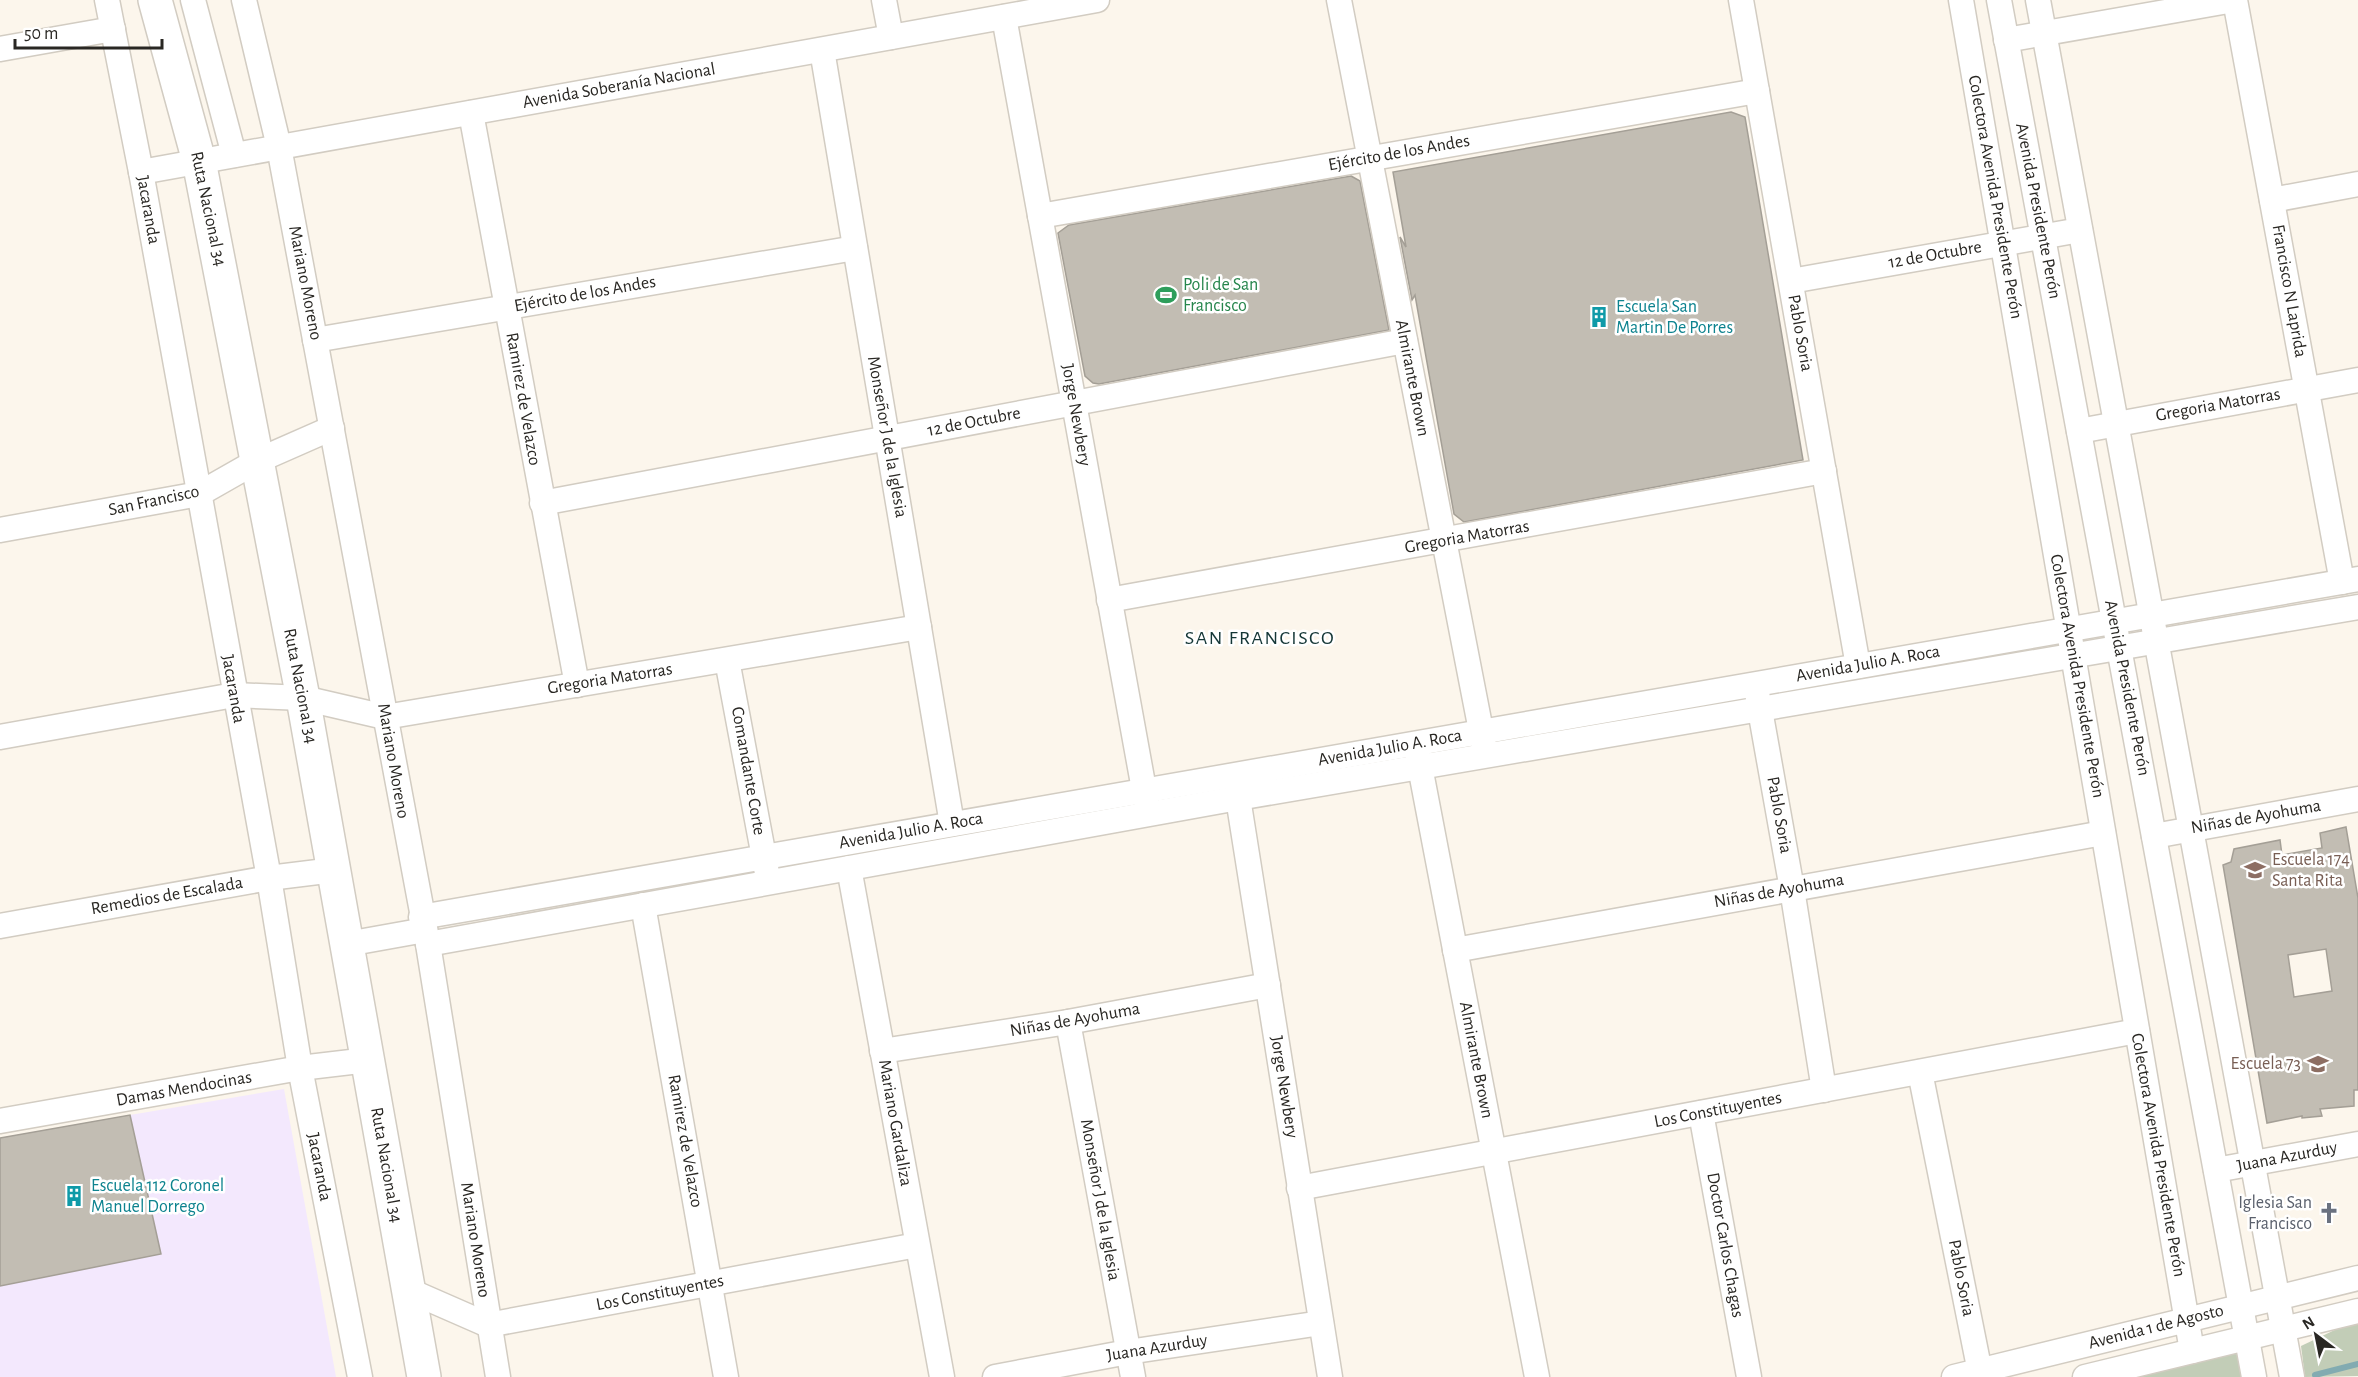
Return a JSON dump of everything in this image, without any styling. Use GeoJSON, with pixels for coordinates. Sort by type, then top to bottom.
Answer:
{"type":"FeatureCollection","features":[{"type":"Feature","properties":{"kind":"highway","name":"Ruta Nacional 34"},"geometry":{"type":"LineString","coordinates":[[155,0],[199,161],[303,698],[424,1377]]}},
{"type":"Feature","properties":{"kind":"street","name":"Jacaranda"},"geometry":{"type":"LineString","coordinates":[[107,0],[141,172],[269,878],[300,1068],[360,1377]]}},
{"type":"Feature","properties":{"kind":"street"},"geometry":{"type":"LineString","coordinates":[[193,0],[234,155]]}},
{"type":"Feature","properties":{"kind":"street","name":"Mariano Moreno"},"geometry":{"type":"LineString","coordinates":[[244,0],[279,147],[386,717],[425,930],[498,1377]]}},
{"type":"Feature","properties":{"kind":"street"},"geometry":{"type":"LineString","coordinates":[[884,0],[891,37]]}},
{"type":"Feature","properties":{"kind":"street","name":"Avenida Soberanía Nacional"},"geometry":{"type":"LineString","coordinates":[[141,172],[1097,0]]}},
{"type":"Feature","properties":{"kind":"street","name":"Almirante Brown"},"geometry":{"type":"LineString","coordinates":[[1339,0],[1486,756]]}},
{"type":"Feature","properties":{"kind":"street","name":"Pablo Soria"},"geometry":{"type":"LineString","coordinates":[[1742,0],[1858,666]]}},
{"type":"Feature","properties":{"kind":"street","name":"Colectora Avenida Presidente Perón"},"geometry":{"type":"LineString","coordinates":[[1961,0],[2192,1351]]}},
{"type":"Feature","properties":{"kind":"street","name":"Avenida Presidente Perón"},"geometry":{"type":"LineString","coordinates":[[1999,0],[2254,1377]]}},
{"type":"Feature","properties":{"kind":"street","name":"Avenida Presidente Perón"},"geometry":{"type":"LineString","coordinates":[[2038,0],[2292,1377]]}},
{"type":"Feature","properties":{"kind":"street"},"geometry":{"type":"LineString","coordinates":[[2006,40],[2235,0]]}},
{"type":"Feature","properties":{"kind":"street","name":"Francisco N Laprida"},"geometry":{"type":"LineString","coordinates":[[2235,0],[2307,389],[2350,580]]}},
{"type":"Feature","properties":{"kind":"street","name":"Jorge Newbery"},"geometry":{"type":"LineString","coordinates":[[1005,17],[1143,791],[1149,814]]}},
{"type":"Feature","properties":{"kind":"street"},"geometry":{"type":"LineString","coordinates":[[0,49],[113,30]]}},
{"type":"Feature","properties":{"kind":"street","name":"Monseñor J de la Iglesia"},"geometry":{"type":"LineString","coordinates":[[822,50],[952,824]]}},
{"type":"Feature","properties":{"kind":"street","name":"Ejército de los Andes"},"geometry":{"type":"LineString","coordinates":[[1040,216],[1757,91]]}},
{"type":"Feature","properties":{"kind":"street","name":"Ramirez de Velazco"},"geometry":{"type":"LineString","coordinates":[[471,112],[577,685]]}},
{"type":"Feature","properties":{"kind":"street"},"geometry":{"type":"LineString","coordinates":[[2272,200],[2358,184]]}},
{"type":"Feature","properties":{"kind":"street","name":"12 de Octubre"},"geometry":{"type":"LineString","coordinates":[[1791,281],[2080,230]]}},
{"type":"Feature","properties":{"kind":"street","name":"Ejército de los Andes"},"geometry":{"type":"LineString","coordinates":[[315,340],[855,248]]}},
{"type":"Feature","properties":{"kind":"street","name":"12 de Octubre"},"geometry":{"type":"LineString","coordinates":[[542,503],[1405,341]]}},
{"type":"Feature","properties":{"kind":"street","name":"Gregoria Matorras"},"geometry":{"type":"LineString","coordinates":[[2079,431],[2358,380]]}},
{"type":"Feature","properties":{"kind":"street","name":"San Francisco"},"geometry":{"type":"LineString","coordinates":[[0,530],[199,494],[257,461],[332,428]]}},
{"type":"Feature","properties":{"kind":"street","name":"Gregoria Matorras"},"geometry":{"type":"LineString","coordinates":[[1109,600],[1824,471]]}},
{"type":"Feature","properties":{"kind":"street","name":"Avenida Julio A. Roca"},"geometry":{"type":"LineString","coordinates":[[425,930],[764,857],[2350,580]]}},
{"type":"Feature","properties":{"kind":"street","name":"Avenida Julio A. Roca"},"geometry":{"type":"LineString","coordinates":[[425,930],[643,905],[1238,798],[2358,608]]}},
{"type":"Feature","properties":{"kind":"street","name":"Gregoria Matorras"},"geometry":{"type":"LineString","coordinates":[[0,737],[234,695],[303,698],[386,717],[919,627]]}},
{"type":"Feature","properties":{"kind":"street","name":"Comandante Corte"},"geometry":{"type":"LineString","coordinates":[[727,660],[768,883]]}},
{"type":"Feature","properties":{"kind":"street","name":"Pablo Soria"},"geometry":{"type":"LineString","coordinates":[[1755,683],[1792,889],[1824,1090]]}},
{"type":"Feature","properties":{"kind":"street","name":"Almirante Brown"},"geometry":{"type":"LineString","coordinates":[[1415,743],[1537,1377]]}},
{"type":"Feature","properties":{"kind":"street","name":"Jorge Newbery"},"geometry":{"type":"LineString","coordinates":[[1238,798],[1330,1377]]}},
{"type":"Feature","properties":{"kind":"street","name":"Niñas de Ayohuma"},"geometry":{"type":"LineString","coordinates":[[2154,836],[2358,799]]}},
{"type":"Feature","properties":{"kind":"street","name":"Niñas de Ayohuma"},"geometry":{"type":"LineString","coordinates":[[1455,950],[2103,833]]}},
{"type":"Feature","properties":{"kind":"street","name":"Mariano Gardaliza"},"geometry":{"type":"LineString","coordinates":[[849,868],[942,1377]]}},
{"type":"Feature","properties":{"kind":"street","name":"Remedios de Escalada"},"geometry":{"type":"LineString","coordinates":[[0,926],[269,878],[334,870]]}},
{"type":"Feature","properties":{"kind":"street","name":"Ramirez de Velazco"},"geometry":{"type":"LineString","coordinates":[[643,905],[726,1377]]}},
{"type":"Feature","properties":{"kind":"street"},"geometry":{"type":"LineString","coordinates":[[347,944],[425,930]]}},
{"type":"Feature","properties":{"kind":"street","name":"Niñas de Ayohuma"},"geometry":{"type":"LineString","coordinates":[[882,1051],[1068,1023],[1268,985]]}},
{"type":"Feature","properties":{"kind":"street","name":"Monseñor J de la Iglesia"},"geometry":{"type":"LineString","coordinates":[[1068,1023],[1132,1377]]}},
{"type":"Feature","properties":{"kind":"street","name":"Los Constituyentes"},"geometry":{"type":"LineString","coordinates":[[1299,1188],[2137,1032]]}},
{"type":"Feature","properties":{"kind":"street","name":"Damas Mendocinas"},"geometry":{"type":"LineString","coordinates":[[0,1121],[300,1068],[368,1060]]}},
{"type":"Feature","properties":{"kind":"street","name":"Pablo Soria"},"geometry":{"type":"LineString","coordinates":[[1920,1072],[1981,1374]]}},
{"type":"Feature","properties":{"kind":"street","name":"Doctor Carlos Chagas"},"geometry":{"type":"LineString","coordinates":[[1701,1113],[1749,1377]]}},
{"type":"Feature","properties":{"kind":"street","name":"Juana Azurduy"},"geometry":{"type":"LineString","coordinates":[[2216,1170],[2358,1144]]}},
{"type":"Feature","properties":{"kind":"street","name":"Los Constituyentes"},"geometry":{"type":"LineString","coordinates":[[488,1325],[917,1245]]}},
{"type":"Feature","properties":{"kind":"street","name":"Avenida 1 de Agosto"},"geometry":{"type":"LineString","coordinates":[[1954,1377],[1981,1374],[2358,1278]]}},
{"type":"Feature","properties":{"kind":"street"},"geometry":{"type":"LineString","coordinates":[[408,1290],[488,1325]]}},
{"type":"Feature","properties":{"kind":"street","name":"Avenida 1 de Agosto"},"geometry":{"type":"LineString","coordinates":[[2085,1377],[2358,1311]]}},
{"type":"Feature","properties":{"kind":"street","name":"Juana Azurduy"},"geometry":{"type":"LineString","coordinates":[[995,1377],[1128,1352],[1321,1323]]}},
{"type":"Feature","properties":{"kind":"shaded area"},"geometry":{"type":"Polygon","coordinates":[[[284,1089],[336,1377],[0,1377],[0,1286],[161,1254],[130,1115],[284,1089]]]}},
{"type":"Feature","properties":{"kind":"green space"},"geometry":{"type":"Polygon","coordinates":[[[2358,1322],[2358,1376],[2305,1377],[2301,1346],[2341,1327],[2358,1322]]]}},
{"type":"Feature","properties":{"kind":"green space"},"geometry":{"type":"Polygon","coordinates":[[[2224,1351],[2239,1355],[2246,1377],[2119,1377],[2224,1351]]]}},
{"type":"Feature","properties":{"kind":"building","name":"Escuela San Martin De Porres"},"geometry":{"type":"Polygon","coordinates":[[[1731,112],[1745,117],[1803,460],[1464,522],[1454,514],[1415,295],[1412,300],[1400,237],[1406,247],[1393,172],[1731,112]]]}},
{"type":"Feature","properties":{"kind":"building","name":"Poli de San Francisco"},"geometry":{"type":"Polygon","coordinates":[[[1351,176],[1360,181],[1389,330],[1099,384],[1093,383],[1085,376],[1058,233],[1069,225],[1351,176]]]}},
{"type":"Feature","properties":{"kind":"building"},"geometry":{"type":"Polygon","coordinates":[[[2346,827],[2358,898],[2358,1090],[2354,1090],[2354,1106],[2320,1109],[2322,1116],[2302,1118],[2302,1116],[2267,1123],[2223,865],[2231,862],[2234,849],[2280,840],[2282,855],[2322,848],[2320,833],[2346,827]],[[2326,949],[2288,955],[2294,997],[2332,991],[2326,949]]]}},
{"type":"Feature","properties":{"kind":"building","name":"Escuela 112 Coronel Manuel Dorrego"},"geometry":{"type":"Polygon","coordinates":[[[130,1115],[161,1254],[0,1286],[0,1138],[130,1115]]]}},
{"type":"Feature","properties":{"kind":"waterway"},"geometry":{"type":"LineString","coordinates":[[2315,1375],[2358,1364]]}},
{"type":"Feature","properties":{"kind":"place","name":"Poli de San Francisco"},"geometry":{"type":"Point","coordinates":[1166,295]}},
{"type":"Feature","properties":{"kind":"place","name":"Escuela San Martin De Porres"},"geometry":{"type":"Point","coordinates":[1599,317]}},
{"type":"Feature","properties":{"kind":"place","name":"Escuela 174 Santa Rita"},"geometry":{"type":"Point","coordinates":[2255,870]}},
{"type":"Feature","properties":{"kind":"place","name":"Escuela 73"},"geometry":{"type":"Point","coordinates":[2318,1064]}},
{"type":"Feature","properties":{"kind":"place","name":"Escuela 112 Coronel Manuel Dorrego"},"geometry":{"type":"Point","coordinates":[74,1196]}},
{"type":"Feature","properties":{"kind":"place","name":"Iglesia San Francisco"},"geometry":{"type":"Point","coordinates":[2329,1213]}},
{"type":"Feature","properties":{"kind":"district","name":"SAN FRANCISCO"},"geometry":{"type":"Point","coordinates":[1260,638]}}]}
